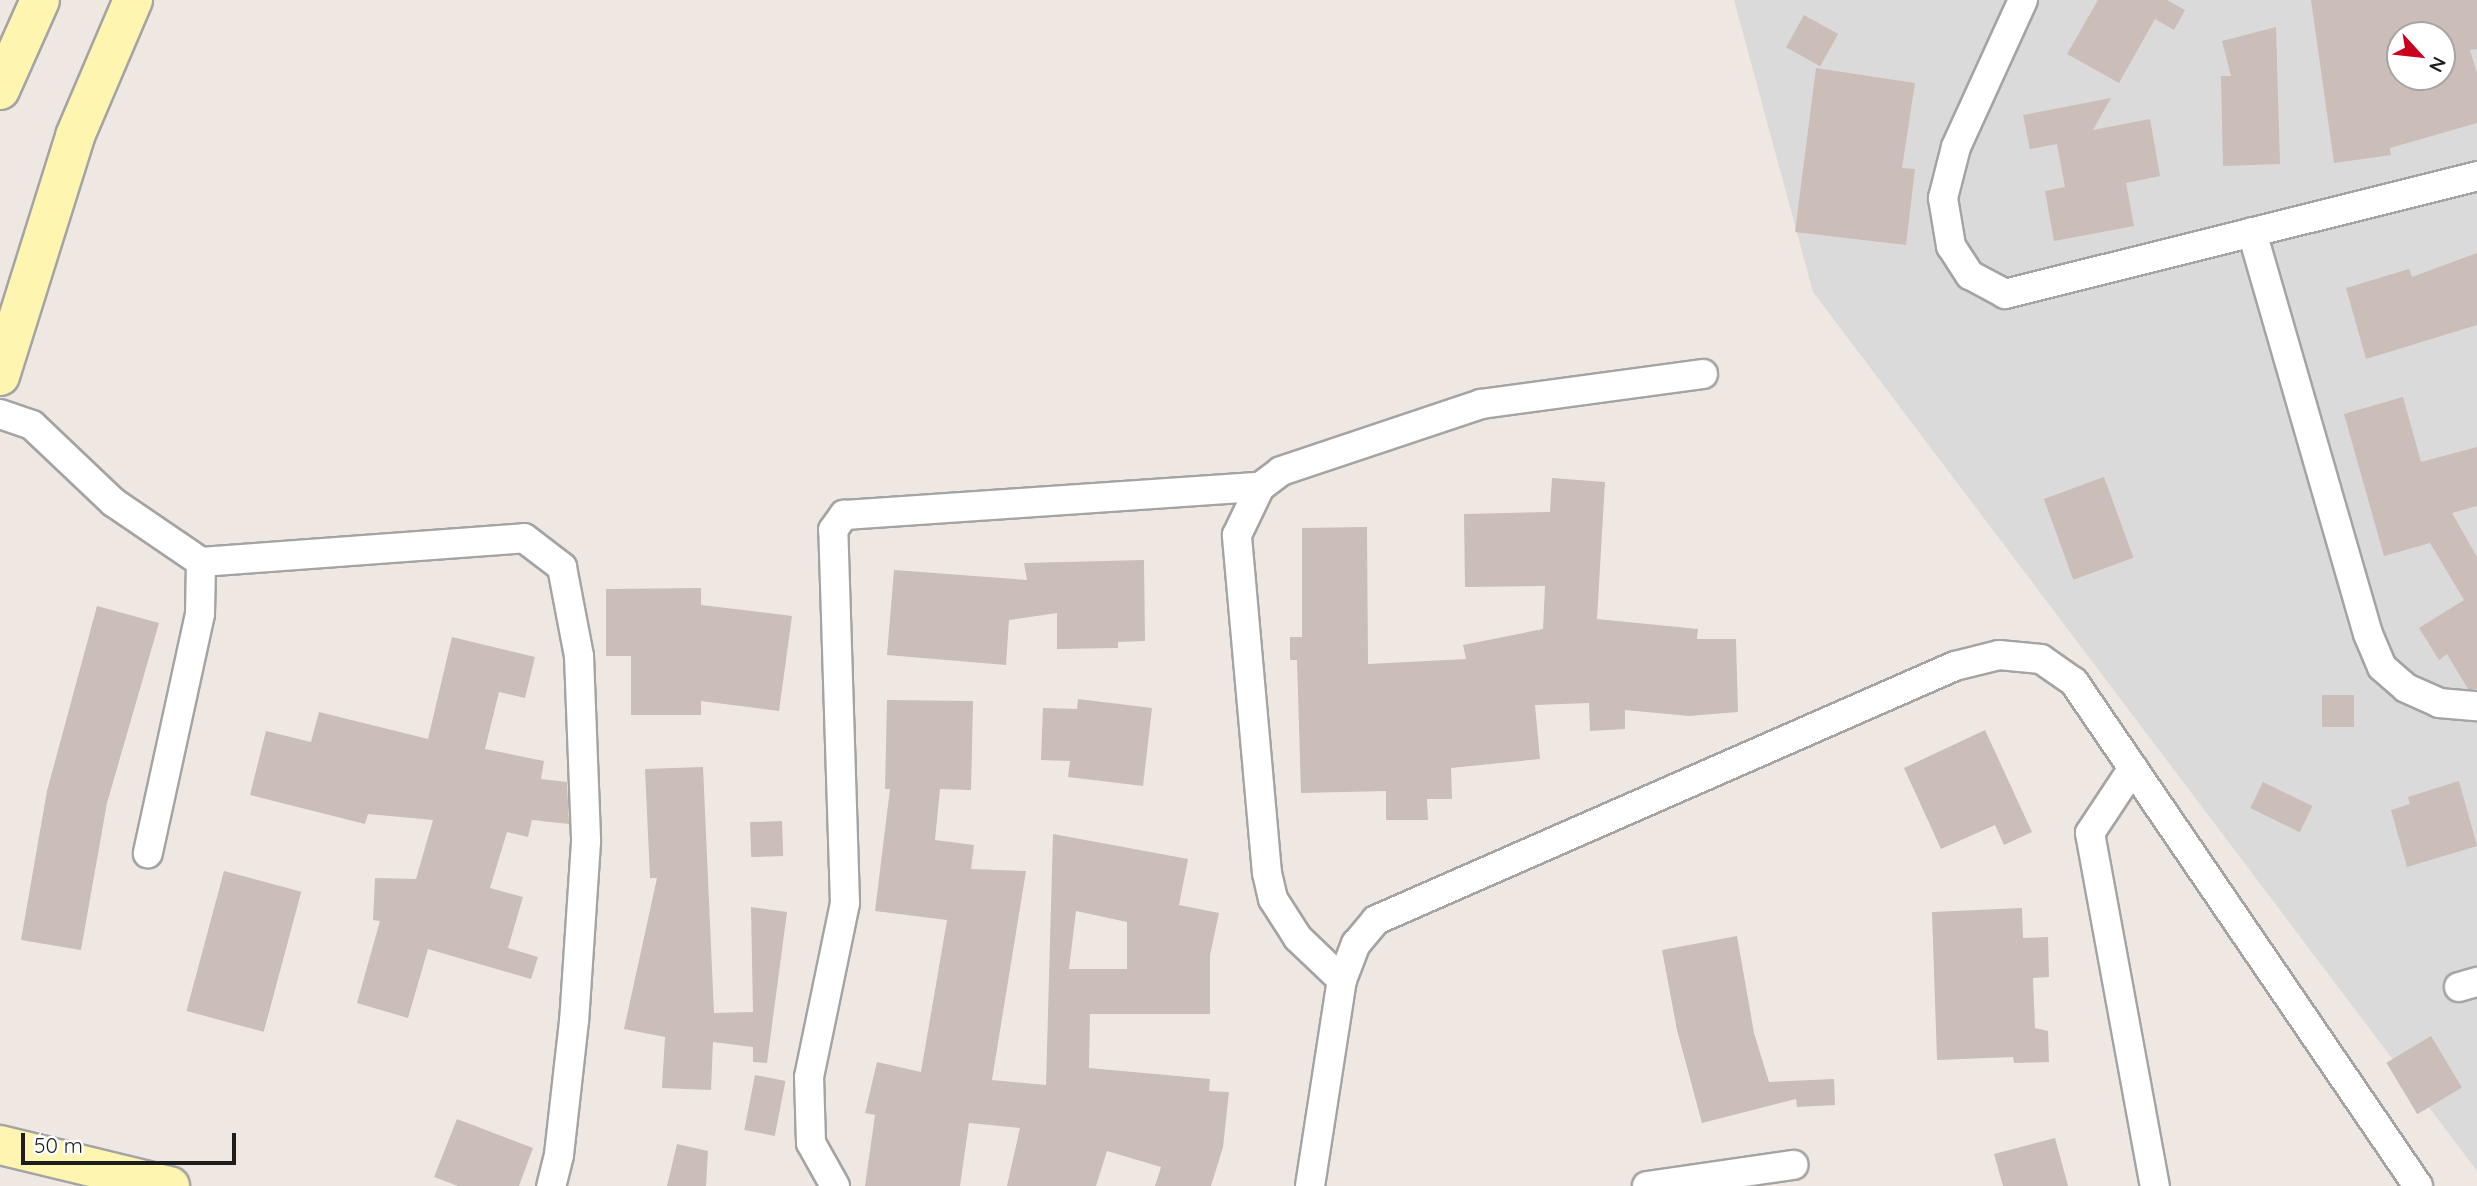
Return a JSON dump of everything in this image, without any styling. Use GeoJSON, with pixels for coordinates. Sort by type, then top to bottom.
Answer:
{"type":"FeatureCollection","features":[{"type":"Feature","properties":{"kind":"street"},"geometry":{"type":"LineString","coordinates":[[0,90],[40,0]]}},
{"type":"Feature","properties":{"kind":"street"},"geometry":{"type":"LineString","coordinates":[[0,376],[75,136],[133,0]]}},
{"type":"Feature","properties":{"kind":"street"},"geometry":{"type":"LineString","coordinates":[[2023,0],[1956,147],[1943,198],[1951,246],[1970,275],[2005,294],[2477,176]]}},
{"type":"Feature","properties":{"kind":"street"},"geometry":{"type":"LineString","coordinates":[[2252,232],[2368,634],[2382,667],[2406,688],[2439,703],[2477,706]]}},
{"type":"Feature","properties":{"kind":"street"},"geometry":{"type":"LineString","coordinates":[[1342,980],[1291,929],[1273,899],[1267,873],[1237,535],[1260,487],[1281,471],[1481,404],[1703,374]]}},
{"type":"Feature","properties":{"kind":"street"},"geometry":{"type":"LineString","coordinates":[[0,414],[32,425],[113,502],[201,562],[524,538],[560,562],[579,656],[586,842],[575,1021],[559,1155],[551,1186]]}},
{"type":"Feature","properties":{"kind":"street"},"geometry":{"type":"LineString","coordinates":[[835,1186],[811,1143],[809,1077],[845,903],[833,530],[844,515],[1260,487]]}},
{"type":"Feature","properties":{"kind":"street"},"geometry":{"type":"LineString","coordinates":[[148,853],[200,614],[201,562]]}},
{"type":"Feature","properties":{"kind":"street"},"geometry":{"type":"LineString","coordinates":[[1310,1186],[1342,980],[1356,944],[1376,920],[1955,666],[1999,655],[2041,659],[2074,682],[2418,1186]]}},
{"type":"Feature","properties":{"kind":"street"},"geometry":{"type":"LineString","coordinates":[[2133,768],[2090,833],[2155,1186]]}},
{"type":"Feature","properties":{"kind":"street"},"geometry":{"type":"LineString","coordinates":[[0,1145],[170,1186]]}},
{"type":"Feature","properties":{"kind":"street"},"geometry":{"type":"LineString","coordinates":[[1647,1186],[1793,1165]]}},
{"type":"Feature","properties":{"kind":"shaded area"},"geometry":{"type":"Polygon","coordinates":[[[1734,0],[2477,0],[2477,1171],[1813,292],[1734,0]]]}},
{"type":"Feature","properties":{"kind":"building"},"geometry":{"type":"Polygon","coordinates":[[[2098,0],[2167,0],[2185,10],[2174,30],[2155,19],[2119,83],[2067,54],[2098,0]]]}},
{"type":"Feature","properties":{"kind":"building"},"geometry":{"type":"Polygon","coordinates":[[[2311,0],[2477,0],[2477,49],[2470,50],[2477,73],[2477,123],[2390,148],[2391,155],[2334,163],[2311,0]]]}},
{"type":"Feature","properties":{"kind":"building"},"geometry":{"type":"Polygon","coordinates":[[[1804,15],[1838,34],[1820,66],[1786,47],[1804,15]]]}},
{"type":"Feature","properties":{"kind":"building"},"geometry":{"type":"Polygon","coordinates":[[[2276,27],[2280,164],[2223,166],[2221,76],[2231,76],[2222,41],[2276,27]]]}},
{"type":"Feature","properties":{"kind":"building"},"geometry":{"type":"Polygon","coordinates":[[[1816,68],[1915,83],[1902,168],[1915,169],[1906,245],[1795,232],[1816,68]]]}},
{"type":"Feature","properties":{"kind":"building"},"geometry":{"type":"Polygon","coordinates":[[[2111,98],[2093,130],[2150,119],[2160,176],[2126,183],[2134,226],[2054,241],[2045,191],[2065,187],[2057,144],[2030,149],[2023,115],[2111,98]]]}},
{"type":"Feature","properties":{"kind":"building"},"geometry":{"type":"Polygon","coordinates":[[[2477,253],[2477,325],[2366,359],[2346,288],[2409,269],[2412,277],[2477,253]]]}},
{"type":"Feature","properties":{"kind":"building"},"geometry":{"type":"Polygon","coordinates":[[[2403,397],[2421,462],[2477,447],[2477,506],[2452,513],[2477,557],[2477,689],[2468,689],[2447,654],[2439,660],[2419,628],[2464,600],[2430,543],[2384,556],[2344,414],[2403,397]]]}},
{"type":"Feature","properties":{"kind":"building"},"geometry":{"type":"Polygon","coordinates":[[[2104,477],[2133,558],[2073,580],[2044,499],[2104,477]]]}},
{"type":"Feature","properties":{"kind":"building"},"geometry":{"type":"Polygon","coordinates":[[[1552,478],[1605,482],[1597,619],[1698,629],[1697,639],[1736,639],[1738,712],[1689,716],[1625,710],[1625,729],[1590,731],[1589,703],[1535,705],[1540,759],[1451,768],[1452,799],[1427,799],[1428,820],[1386,820],[1386,791],[1301,793],[1297,660],[1290,660],[1290,637],[1302,637],[1302,528],[1367,527],[1368,664],[1466,659],[1463,645],[1543,629],[1545,586],[1465,587],[1464,514],[1550,512],[1552,478]]]}},
{"type":"Feature","properties":{"kind":"building"},"geometry":{"type":"Polygon","coordinates":[[[1144,560],[1145,641],[1118,642],[1118,648],[1057,649],[1057,613],[1009,620],[1006,665],[887,655],[894,570],[1027,580],[1024,563],[1144,560]]]}},
{"type":"Feature","properties":{"kind":"building"},"geometry":{"type":"Polygon","coordinates":[[[701,588],[701,605],[792,616],[779,711],[701,701],[701,715],[631,715],[631,656],[606,656],[606,589],[701,588]]]}},
{"type":"Feature","properties":{"kind":"building"},"geometry":{"type":"Polygon","coordinates":[[[97,606],[159,623],[107,803],[81,950],[21,940],[47,791],[97,606]]]}},
{"type":"Feature","properties":{"kind":"building"},"geometry":{"type":"Polygon","coordinates":[[[452,637],[535,657],[525,698],[499,692],[485,749],[544,761],[541,779],[567,782],[569,824],[532,820],[528,837],[507,832],[490,888],[523,897],[508,948],[538,957],[531,979],[428,949],[408,1018],[357,1003],[380,921],[373,920],[375,878],[416,879],[433,820],[368,814],[365,824],[250,795],[266,731],[311,742],[319,712],[428,739],[452,637]]]}},
{"type":"Feature","properties":{"kind":"building"},"geometry":{"type":"Polygon","coordinates":[[[2322,695],[2354,695],[2354,727],[2322,727],[2322,695]]]}},
{"type":"Feature","properties":{"kind":"building"},"geometry":{"type":"Polygon","coordinates":[[[1078,699],[1152,708],[1143,786],[1068,777],[1070,761],[1041,760],[1043,708],[1077,709],[1078,699]]]}},
{"type":"Feature","properties":{"kind":"building"},"geometry":{"type":"Polygon","coordinates":[[[887,700],[973,701],[971,790],[940,789],[935,840],[974,845],[971,869],[1026,871],[992,1080],[1046,1085],[1053,834],[1188,859],[1179,905],[1219,913],[1210,955],[1210,1014],[1090,1014],[1089,1068],[1210,1079],[1209,1091],[1229,1092],[1223,1147],[1211,1186],[1155,1186],[1161,1167],[1107,1151],[1096,1186],[1007,1186],[1020,1128],[969,1123],[960,1186],[865,1186],[875,1115],[865,1113],[877,1062],[921,1072],[947,920],[875,911],[890,789],[885,789],[887,700]],[[1076,911],[1069,969],[1127,969],[1127,922],[1076,911]]]}},
{"type":"Feature","properties":{"kind":"building"},"geometry":{"type":"Polygon","coordinates":[[[1985,730],[2032,832],[2004,845],[1995,825],[1941,849],[1904,768],[1985,730]]]}},
{"type":"Feature","properties":{"kind":"building"},"geometry":{"type":"Polygon","coordinates":[[[703,767],[714,1013],[753,1012],[751,907],[787,912],[767,1063],[753,1062],[753,1047],[713,1042],[711,1090],[662,1088],[665,1037],[624,1029],[657,878],[650,878],[645,769],[703,767]]]}},
{"type":"Feature","properties":{"kind":"building"},"geometry":{"type":"Polygon","coordinates":[[[2459,781],[2477,846],[2407,867],[2391,810],[2410,804],[2408,797],[2459,781]]]}},
{"type":"Feature","properties":{"kind":"building"},"geometry":{"type":"Polygon","coordinates":[[[2263,782],[2312,806],[2300,832],[2250,808],[2263,782]]]}},
{"type":"Feature","properties":{"kind":"building"},"geometry":{"type":"Polygon","coordinates":[[[782,821],[783,856],[751,857],[750,822],[782,821]]]}},
{"type":"Feature","properties":{"kind":"building"},"geometry":{"type":"Polygon","coordinates":[[[224,871],[301,892],[264,1032],[186,1011],[224,871]]]}},
{"type":"Feature","properties":{"kind":"building"},"geometry":{"type":"Polygon","coordinates":[[[2022,908],[2023,938],[2048,937],[2049,977],[2033,978],[2035,1028],[2048,1031],[2049,1062],[2014,1063],[2013,1057],[1937,1060],[1932,912],[2022,908]]]}},
{"type":"Feature","properties":{"kind":"building"},"geometry":{"type":"Polygon","coordinates":[[[1737,936],[1754,1033],[1769,1082],[1834,1079],[1835,1105],[1797,1107],[1796,1099],[1702,1123],[1677,1030],[1662,950],[1737,936]]]}},
{"type":"Feature","properties":{"kind":"building"},"geometry":{"type":"Polygon","coordinates":[[[2431,1036],[2462,1087],[2417,1114],[2386,1063],[2431,1036]]]}},
{"type":"Feature","properties":{"kind":"building"},"geometry":{"type":"Polygon","coordinates":[[[755,1075],[785,1081],[775,1136],[744,1130],[755,1075]]]}},
{"type":"Feature","properties":{"kind":"building"},"geometry":{"type":"Polygon","coordinates":[[[457,1119],[533,1148],[519,1186],[458,1186],[434,1177],[457,1119]]]}},
{"type":"Feature","properties":{"kind":"building"},"geometry":{"type":"Polygon","coordinates":[[[2055,1138],[2068,1186],[2003,1186],[1994,1154],[2055,1138]]]}},
{"type":"Feature","properties":{"kind":"building"},"geometry":{"type":"Polygon","coordinates":[[[677,1144],[708,1151],[706,1186],[667,1186],[677,1144]]]}}]}
